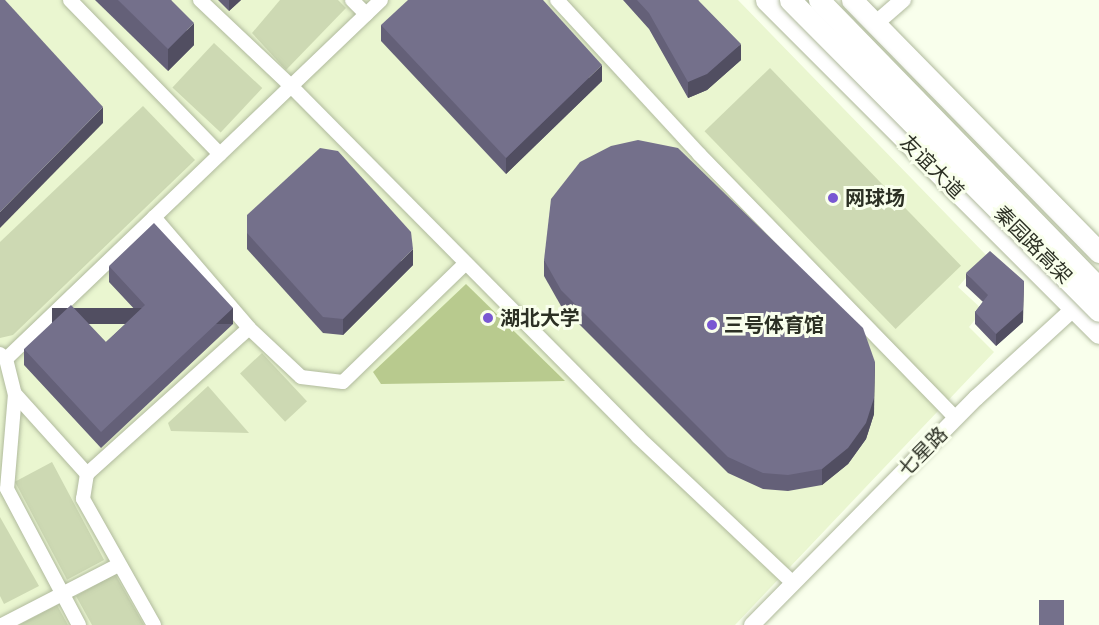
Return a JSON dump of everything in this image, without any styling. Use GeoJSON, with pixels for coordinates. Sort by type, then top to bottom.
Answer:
{"type":"FeatureCollection","features":[{"type":"Feature","properties":{"kind":"main road","name":"友谊大道"},"geometry":{"type":"LineString","coordinates":[[766,0],[1099,333]]}},
{"type":"Feature","properties":{"kind":"main road","name":"秦园路高架"},"geometry":{"type":"LineString","coordinates":[[790,0],[1099,311]]}},
{"type":"Feature","properties":{"kind":"main road","name":"秦园路高架"},"geometry":{"type":"LineString","coordinates":[[819,0],[1099,286]]}},
{"type":"Feature","properties":{"kind":"main road"},"geometry":{"type":"LineString","coordinates":[[852,0],[1099,252]]}},
{"type":"Feature","properties":{"kind":"street"},"geometry":{"type":"LineString","coordinates":[[70,0],[220,154]]}},
{"type":"Feature","properties":{"kind":"street"},"geometry":{"type":"LineString","coordinates":[[200,0],[291,86],[631,430],[793,584]]}},
{"type":"Feature","properties":{"kind":"street"},"geometry":{"type":"LineString","coordinates":[[352,0],[366,14]]}},
{"type":"Feature","properties":{"kind":"street"},"geometry":{"type":"LineString","coordinates":[[79,625],[7,489],[15,394],[3,357],[154,217],[381,0]]}},
{"type":"Feature","properties":{"kind":"street"},"geometry":{"type":"LineString","coordinates":[[557,0],[699,154],[956,418]]}},
{"type":"Feature","properties":{"kind":"street"},"geometry":{"type":"LineString","coordinates":[[875,24],[903,0]]}},
{"type":"Feature","properties":{"kind":"street"},"geometry":{"type":"LineString","coordinates":[[154,217],[249,327],[301,377],[343,382],[466,263]]}},
{"type":"Feature","properties":{"kind":"street","name":"七星路"},"geometry":{"type":"LineString","coordinates":[[752,625],[956,418],[1099,286]]}},
{"type":"Feature","properties":{"kind":"street"},"geometry":{"type":"LineString","coordinates":[[154,625],[118,565],[83,499],[87,474],[249,327]]}},
{"type":"Feature","properties":{"kind":"street"},"geometry":{"type":"LineString","coordinates":[[15,394],[87,474]]}},
{"type":"Feature","properties":{"kind":"street"},"geometry":{"type":"LineString","coordinates":[[0,428],[13,421]]}},
{"type":"Feature","properties":{"kind":"street"},"geometry":{"type":"LineString","coordinates":[[2,625],[118,565]]}},
{"type":"Feature","properties":{"kind":"shaded area","name":"湖北大学"},"geometry":{"type":"Polygon","coordinates":[[[0,0],[738,0],[986,255],[958,287],[983,310],[969,327],[994,352],[735,625],[0,625],[0,0]]]}},
{"type":"Feature","properties":{"kind":"shaded area"},"geometry":{"type":"Polygon","coordinates":[[[280,0],[338,0],[346,8],[286,70],[252,33],[280,0]]]}},
{"type":"Feature","properties":{"kind":"shaded area"},"geometry":{"type":"Polygon","coordinates":[[[214,43],[262,88],[221,133],[172,88],[214,43]]]}},
{"type":"Feature","properties":{"kind":"shaded area","name":"网球场"},"geometry":{"type":"Polygon","coordinates":[[[770,68],[961,266],[896,329],[705,131],[770,68]]]}},
{"type":"Feature","properties":{"kind":"shaded area"},"geometry":{"type":"Polygon","coordinates":[[[143,106],[195,160],[13,335],[0,338],[0,242],[143,106]]]}},
{"type":"Feature","properties":{"kind":"shaded area"},"geometry":{"type":"Polygon","coordinates":[[[466,284],[565,381],[381,384],[373,372],[466,284]]]}},
{"type":"Feature","properties":{"kind":"shaded area"},"geometry":{"type":"Polygon","coordinates":[[[262,353],[307,401],[285,422],[240,373],[262,353]]]}},
{"type":"Feature","properties":{"kind":"shaded area"},"geometry":{"type":"Polygon","coordinates":[[[208,386],[249,433],[171,431],[168,423],[208,386]]]}},
{"type":"Feature","properties":{"kind":"shaded area"},"geometry":{"type":"Polygon","coordinates":[[[52,462],[104,560],[67,580],[15,482],[52,462]]]}},
{"type":"Feature","properties":{"kind":"shaded area"},"geometry":{"type":"Polygon","coordinates":[[[0,517],[39,586],[4,604],[0,596],[0,517]]]}},
{"type":"Feature","properties":{"kind":"shaded area"},"geometry":{"type":"Polygon","coordinates":[[[115,574],[144,625],[92,625],[76,596],[115,574]]]}},
{"type":"Feature","properties":{"kind":"shaded area"},"geometry":{"type":"Polygon","coordinates":[[[57,605],[68,625],[19,625],[57,605]]]}},
{"type":"Feature","properties":{"kind":"building"},"geometry":{"type":"Polygon","coordinates":[[[0,0],[5,0],[103,107],[0,212],[0,0]]]}},
{"type":"Feature","properties":{"kind":"building"},"geometry":{"type":"Polygon","coordinates":[[[118,0],[171,0],[194,23],[168,49],[118,0]]]}},
{"type":"Feature","properties":{"kind":"building"},"geometry":{"type":"Polygon","coordinates":[[[408,0],[543,0],[602,65],[506,158],[381,25],[408,0]]]}},
{"type":"Feature","properties":{"kind":"building"},"geometry":{"type":"Polygon","coordinates":[[[637,0],[698,0],[741,44],[707,74],[688,82],[649,13],[637,0]]]}},
{"type":"Feature","properties":{"kind":"building","name":"三号体育馆"},"geometry":{"type":"Polygon","coordinates":[[[638,140],[678,148],[863,328],[875,362],[874,398],[866,423],[848,448],[822,469],[788,475],[763,473],[728,457],[561,290],[544,260],[551,199],[580,162],[611,146],[638,140]]]}},
{"type":"Feature","properties":{"kind":"building"},"geometry":{"type":"Polygon","coordinates":[[[320,148],[338,151],[411,232],[413,249],[343,319],[323,317],[247,233],[247,215],[320,148]]]}},
{"type":"Feature","properties":{"kind":"building"},"geometry":{"type":"Polygon","coordinates":[[[154,223],[233,308],[101,432],[24,349],[71,305],[106,342],[145,305],[109,266],[154,223]]]}},
{"type":"Feature","properties":{"kind":"building"},"geometry":{"type":"Polygon","coordinates":[[[990,251],[1024,281],[1023,310],[996,334],[975,312],[988,295],[966,273],[990,251]]]}},
{"type":"Feature","properties":{"kind":"building"},"geometry":{"type":"Polygon","coordinates":[[[1039,600],[1064,600],[1064,625],[1039,625],[1039,600]]]}},
{"type":"Feature","properties":{"kind":"place","name":"网球场"},"geometry":{"type":"Point","coordinates":[833,198]}},
{"type":"Feature","properties":{"kind":"place","name":"湖北大学"},"geometry":{"type":"Point","coordinates":[488,318]}},
{"type":"Feature","properties":{"kind":"place","name":"三号体育馆"},"geometry":{"type":"Point","coordinates":[712,325]}}]}
